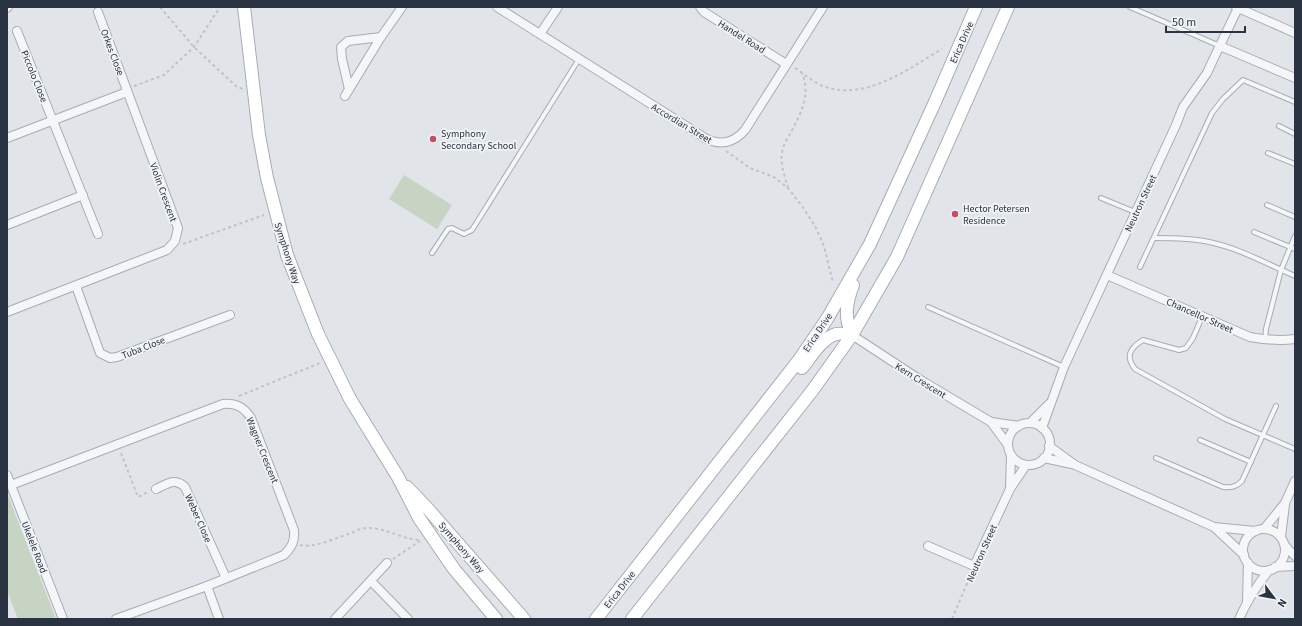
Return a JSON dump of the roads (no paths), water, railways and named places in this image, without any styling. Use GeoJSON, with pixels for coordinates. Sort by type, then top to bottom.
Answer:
{"type":"FeatureCollection","features":[{"type":"Feature","properties":{"kind":"main road","name":"Symphony Way"},"geometry":{"type":"LineString","coordinates":[[244,7],[259,135],[266,178],[287,255],[318,334],[350,399],[398,477],[419,518],[454,569],[496,619]]}},
{"type":"Feature","properties":{"kind":"main road","name":"Erica Drive"},"geometry":{"type":"LineString","coordinates":[[596,619],[799,360],[827,318],[863,257],[888,206],[976,7]]}},
{"type":"Feature","properties":{"kind":"main road"},"geometry":{"type":"LineString","coordinates":[[632,619],[812,391],[852,336],[897,257],[1008,7]]}},
{"type":"Feature","properties":{"kind":"main road"},"geometry":{"type":"LineString","coordinates":[[852,336],[848,326],[846,314],[848,298],[863,257]]}},
{"type":"Feature","properties":{"kind":"main road"},"geometry":{"type":"LineString","coordinates":[[737,438],[781,394],[824,341],[830,336],[837,334],[852,336]]}},
{"type":"Feature","properties":{"kind":"main road","name":"Symphony Way"},"geometry":{"type":"LineString","coordinates":[[398,477],[428,509],[524,619]]}},
{"type":"Feature","properties":{"kind":"street"},"geometry":{"type":"LineString","coordinates":[[381,37],[348,41],[341,48],[347,92],[381,37],[402,7]]}},
{"type":"Feature","properties":{"kind":"street","name":"Accordian Street"},"geometry":{"type":"LineString","coordinates":[[497,7],[705,138],[718,143],[731,141],[741,135],[790,65],[823,7]]}},
{"type":"Feature","properties":{"kind":"street"},"geometry":{"type":"LineString","coordinates":[[540,34],[558,7]]}},
{"type":"Feature","properties":{"kind":"street","name":"Handel Road"},"geometry":{"type":"LineString","coordinates":[[700,7],[704,12],[790,65]]}},
{"type":"Feature","properties":{"kind":"street"},"geometry":{"type":"LineString","coordinates":[[1237,7],[1295,33]]}},
{"type":"Feature","properties":{"kind":"street","name":"Neutron Street"},"geometry":{"type":"LineString","coordinates":[[1042,428],[1064,366],[1108,275],[1176,126],[1183,107],[1206,73],[1237,7]]}},
{"type":"Feature","properties":{"kind":"street","name":"Orkes Close"},"geometry":{"type":"LineString","coordinates":[[98,12],[127,92]]}},
{"type":"Feature","properties":{"kind":"street","name":"Piccolo Close"},"geometry":{"type":"LineString","coordinates":[[17,31],[98,234]]}},
{"type":"Feature","properties":{"kind":"street"},"geometry":{"type":"LineString","coordinates":[[1220,46],[1295,78]]}},
{"type":"Feature","properties":{"kind":"street"},"geometry":{"type":"LineString","coordinates":[[7,138],[127,92]]}},
{"type":"Feature","properties":{"kind":"street","name":"Violin Crescent"},"geometry":{"type":"LineString","coordinates":[[7,312],[167,250],[176,241],[178,228],[127,92]]}},
{"type":"Feature","properties":{"kind":"street"},"geometry":{"type":"LineString","coordinates":[[7,225],[83,195]]}},
{"type":"Feature","properties":{"kind":"street","name":"Chancellor Street"},"geometry":{"type":"LineString","coordinates":[[1108,275],[1250,337],[1278,341],[1295,339]]}},
{"type":"Feature","properties":{"kind":"street","name":"Tuba Close"},"geometry":{"type":"LineString","coordinates":[[76,286],[100,353],[110,358],[117,357],[230,314]]}},
{"type":"Feature","properties":{"kind":"street","name":"Kern Crescent"},"geometry":{"type":"LineString","coordinates":[[852,336],[919,379],[991,422],[1008,445]]}},
{"type":"Feature","properties":{"kind":"street","name":"Neutron Street"},"geometry":{"type":"LineString","coordinates":[[1030,423],[1051,402]]}},
{"type":"Feature","properties":{"kind":"street","name":"Wagner Crescent"},"geometry":{"type":"LineString","coordinates":[[11,485],[223,404],[240,406],[247,411],[251,418],[294,530],[294,542],[284,555],[226,578]]}},
{"type":"Feature","properties":{"kind":"street","name":"Kern Crescent"},"geometry":{"type":"LineString","coordinates":[[991,422],[1019,426]]}},
{"type":"Feature","properties":{"kind":"street"},"geometry":{"type":"LineString","coordinates":[[1030,423],[1042,428],[1046,433],[1049,440],[1048,453],[1039,463],[1026,465],[1019,463],[1011,456],[1008,445],[1011,434],[1019,426],[1030,423]]}},
{"type":"Feature","properties":{"kind":"street"},"geometry":{"type":"LineString","coordinates":[[1049,446],[1075,465]]}},
{"type":"Feature","properties":{"kind":"street","name":"Neutron Street"},"geometry":{"type":"LineString","coordinates":[[1010,488],[1011,456]]}},
{"type":"Feature","properties":{"kind":"street"},"geometry":{"type":"LineString","coordinates":[[1044,458],[1075,465],[1214,527],[1255,531],[1264,529],[1276,532],[1295,556]]}},
{"type":"Feature","properties":{"kind":"street","name":"Neutron Street"},"geometry":{"type":"LineString","coordinates":[[928,546],[974,566],[1010,488],[1026,465]]}},
{"type":"Feature","properties":{"kind":"street","name":"Ukelele Road"},"geometry":{"type":"LineString","coordinates":[[7,475],[63,619]]}},
{"type":"Feature","properties":{"kind":"street","name":"Weber Close"},"geometry":{"type":"LineString","coordinates":[[156,489],[176,481],[185,487],[226,578]]}},
{"type":"Feature","properties":{"kind":"street"},"geometry":{"type":"LineString","coordinates":[[1264,529],[1285,503],[1295,481]]}},
{"type":"Feature","properties":{"kind":"street"},"geometry":{"type":"LineString","coordinates":[[1239,619],[1259,582],[1272,568],[1280,563],[1284,557],[1285,551],[1282,540],[1285,503]]}},
{"type":"Feature","properties":{"kind":"street"},"geometry":{"type":"LineString","coordinates":[[1214,527],[1244,555]]}},
{"type":"Feature","properties":{"kind":"street"},"geometry":{"type":"LineString","coordinates":[[1255,531],[1249,535],[1243,548],[1244,555],[1248,563],[1256,569],[1295,566]]}},
{"type":"Feature","properties":{"kind":"street"},"geometry":{"type":"LineString","coordinates":[[335,619],[388,563]]}},
{"type":"Feature","properties":{"kind":"street"},"geometry":{"type":"LineString","coordinates":[[1247,602],[1248,563]]}},
{"type":"Feature","properties":{"kind":"street"},"geometry":{"type":"LineString","coordinates":[[116,619],[226,578]]}},
{"type":"Feature","properties":{"kind":"street"},"geometry":{"type":"LineString","coordinates":[[371,581],[408,619]]}},
{"type":"Feature","properties":{"kind":"street"},"geometry":{"type":"LineString","coordinates":[[207,586],[219,619]]}},
{"type":"Feature","properties":{"kind":"lane"},"geometry":{"type":"LineString","coordinates":[[1130,7],[1220,46]]}},
{"type":"Feature","properties":{"kind":"lane"},"geometry":{"type":"LineString","coordinates":[[432,254],[448,229],[452,228],[464,234],[472,230],[579,59]]}},
{"type":"Feature","properties":{"kind":"lane"},"geometry":{"type":"LineString","coordinates":[[1140,267],[1212,113],[1235,87],[1243,80],[1295,102]]}},
{"type":"Feature","properties":{"kind":"lane"},"geometry":{"type":"LineString","coordinates":[[1279,126],[1295,134]]}},
{"type":"Feature","properties":{"kind":"lane"},"geometry":{"type":"LineString","coordinates":[[1268,153],[1295,164]]}},
{"type":"Feature","properties":{"kind":"lane"},"geometry":{"type":"LineString","coordinates":[[1102,198],[1136,212]]}},
{"type":"Feature","properties":{"kind":"lane"},"geometry":{"type":"LineString","coordinates":[[1267,205],[1295,217]]}},
{"type":"Feature","properties":{"kind":"lane"},"geometry":{"type":"LineString","coordinates":[[1254,232],[1295,249]]}},
{"type":"Feature","properties":{"kind":"lane"},"geometry":{"type":"LineString","coordinates":[[1265,340],[1266,329],[1281,270],[1295,236]]}},
{"type":"Feature","properties":{"kind":"lane"},"geometry":{"type":"LineString","coordinates":[[1154,238],[1181,238],[1209,242],[1230,248],[1295,276]]}},
{"type":"Feature","properties":{"kind":"lane"},"geometry":{"type":"LineString","coordinates":[[928,307],[1064,366]]}},
{"type":"Feature","properties":{"kind":"lane"},"geometry":{"type":"LineString","coordinates":[[1202,316],[1193,338],[1186,348],[1178,350],[1143,340],[1134,346],[1130,354],[1130,362],[1135,369],[1225,419],[1295,449]]}},
{"type":"Feature","properties":{"kind":"lane"},"geometry":{"type":"LineString","coordinates":[[1156,458],[1223,487],[1229,488],[1238,485],[1242,481],[1276,406]]}},
{"type":"Feature","properties":{"kind":"lane"},"geometry":{"type":"LineString","coordinates":[[1200,440],[1251,462]]}},
{"type":"Feature","properties":{"kind":"place","name":"Symphony Secondary School"},"geometry":{"type":"Point","coordinates":[433,139]}},
{"type":"Feature","properties":{"kind":"place","name":"Hector Petersen Residence"},"geometry":{"type":"Point","coordinates":[955,214]}}]}
